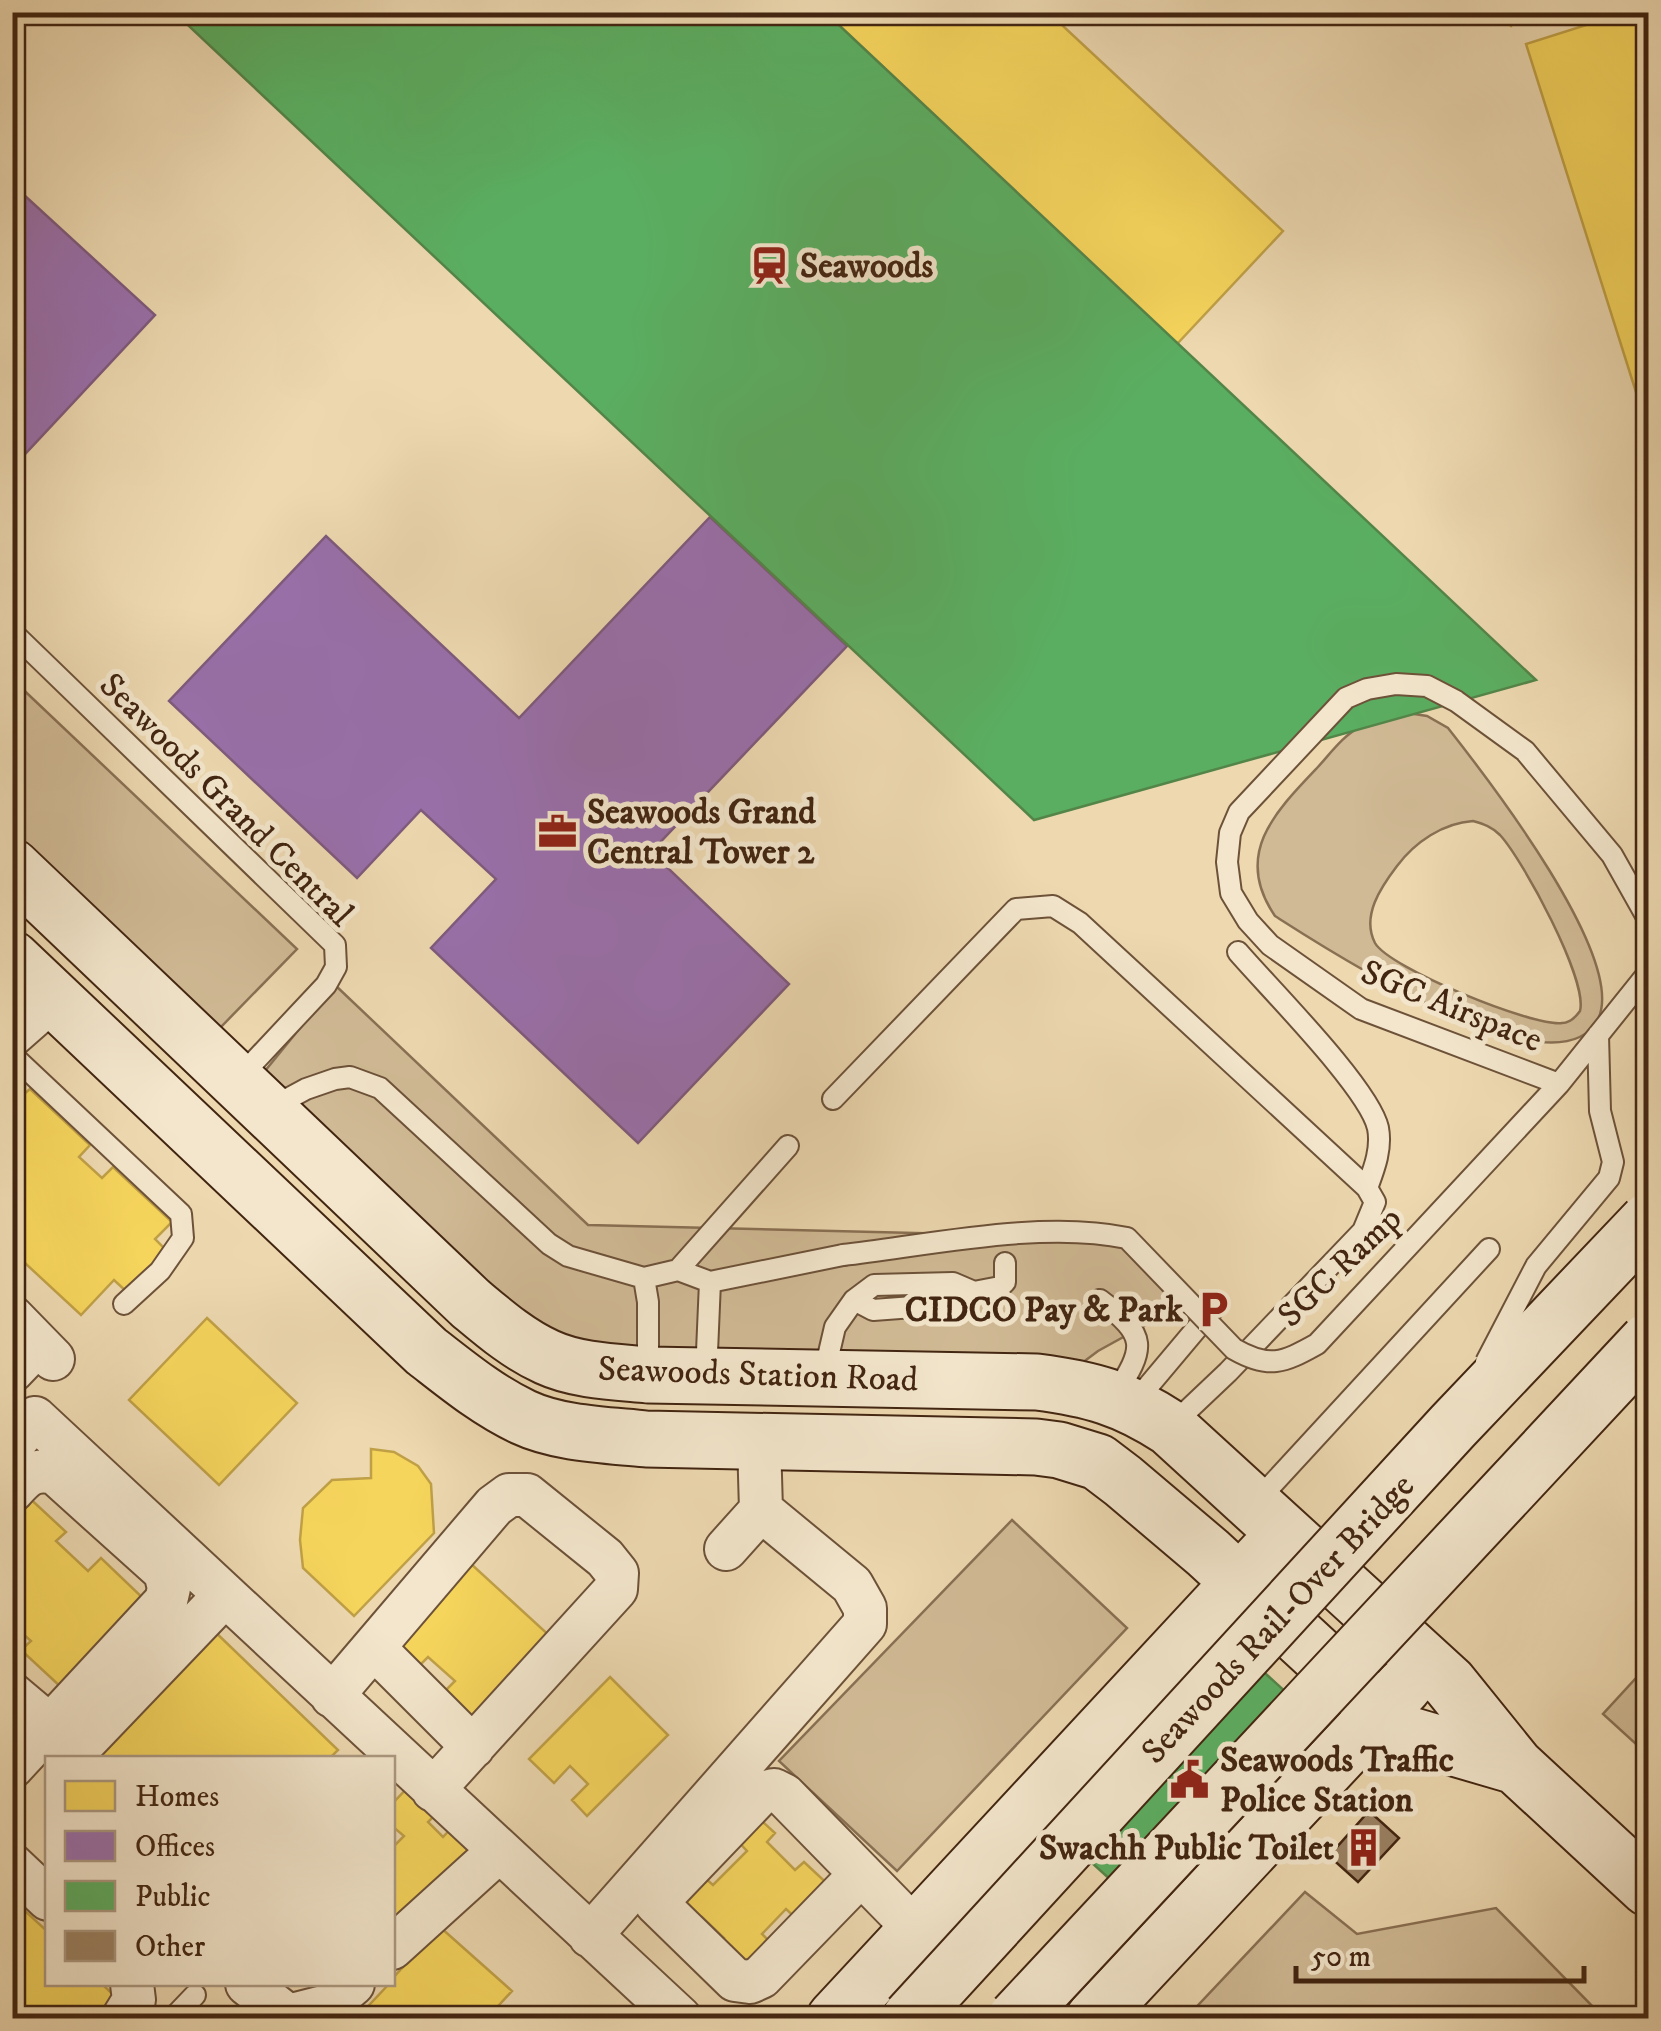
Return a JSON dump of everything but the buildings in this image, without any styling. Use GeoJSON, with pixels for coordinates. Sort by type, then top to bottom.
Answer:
{"type":"FeatureCollection","features":[{"type":"Feature","properties":{"kind":"main road","name":"Seawoods Station Road"},"geometry":{"type":"LineString","coordinates":[[12,867],[252,1086],[470,1303],[506,1333],[549,1358],[602,1370],[648,1375],[1037,1382],[1073,1387],[1138,1410],[1270,1518],[1450,1682],[1516,1766]]}},
{"type":"Feature","properties":{"kind":"main road","name":"Seawoods Station Road"},"geometry":{"type":"LineString","coordinates":[[12,959],[426,1351],[473,1388],[526,1419],[646,1439],[1036,1446],[1098,1462],[1240,1582],[1403,1732],[1516,1766]]}},
{"type":"Feature","properties":{"kind":"main road","name":"Seawoods Rail-Over Bridge"},"geometry":{"type":"LineString","coordinates":[[910,2018],[1453,1426],[1648,1221]]}},
{"type":"Feature","properties":{"kind":"main road"},"geometry":{"type":"LineString","coordinates":[[1016,2018],[1648,1341]]}},
{"type":"Feature","properties":{"kind":"main road"},"geometry":{"type":"LineString","coordinates":[[835,2018],[1240,1582],[1270,1518]]}},
{"type":"Feature","properties":{"kind":"main road"},"geometry":{"type":"LineString","coordinates":[[1094,2018],[1427,1662]]}},
{"type":"Feature","properties":{"kind":"main road"},"geometry":{"type":"LineString","coordinates":[[1516,1766],[1648,1888]]}},
{"type":"Feature","properties":{"kind":"street"},"geometry":{"type":"LineString","coordinates":[[12,1035],[54,999]]}},
{"type":"Feature","properties":{"kind":"street"},"geometry":{"type":"LineString","coordinates":[[20,1417],[224,1596],[332,1696],[387,1756]]}},
{"type":"Feature","properties":{"kind":"street"},"geometry":{"type":"LineString","coordinates":[[726,1549],[761,1510],[759,1441]]}},
{"type":"Feature","properties":{"kind":"street"},"geometry":{"type":"LineString","coordinates":[[12,1491],[28,1473],[55,1473],[165,1572],[169,1588],[166,1601],[60,1742]]}},
{"type":"Feature","properties":{"kind":"street"},"geometry":{"type":"LineString","coordinates":[[332,1696],[494,1506],[509,1496],[527,1496],[605,1558],[617,1574],[616,1589],[473,1746],[397,1767]]}},
{"type":"Feature","properties":{"kind":"street"},"geometry":{"type":"LineString","coordinates":[[599,1944],[866,1624],[865,1608],[852,1586],[761,1510]]}},
{"type":"Feature","properties":{"kind":"street"},"geometry":{"type":"LineString","coordinates":[[12,1767],[60,1742],[224,1596]]}},
{"type":"Feature","properties":{"kind":"street"},"geometry":{"type":"LineString","coordinates":[[374,1648],[473,1746]]}},
{"type":"Feature","properties":{"kind":"street"},"geometry":{"type":"LineString","coordinates":[[12,1694],[60,1742]]}},
{"type":"Feature","properties":{"kind":"street"},"geometry":{"type":"LineString","coordinates":[[397,1767],[499,1851],[680,2018]]}},
{"type":"Feature","properties":{"kind":"street"},"geometry":{"type":"LineString","coordinates":[[599,1944],[656,1902],[761,1793],[774,1790],[917,1930]]}},
{"type":"Feature","properties":{"kind":"street"},"geometry":{"type":"LineString","coordinates":[[395,1945],[499,1851]]}},
{"type":"Feature","properties":{"kind":"street"},"geometry":{"type":"LineString","coordinates":[[12,1866],[45,1896]]}},
{"type":"Feature","properties":{"kind":"street"},"geometry":{"type":"LineString","coordinates":[[656,1902],[734,1980],[750,1982],[760,1978],[861,1874]]}},
{"type":"Feature","properties":{"kind":"street"},"geometry":{"type":"LineString","coordinates":[[123,2018],[134,2000],[132,1986]]}},
{"type":"Feature","properties":{"kind":"street"},"geometry":{"type":"LineString","coordinates":[[250,1986],[288,2016],[327,2006],[351,1986]]}},
{"type":"Feature","properties":{"kind":"lane","name":"Seawoods Grand Central"},"geometry":{"type":"LineString","coordinates":[[12,632],[334,946],[336,967],[326,985],[252,1086]]}},
{"type":"Feature","properties":{"kind":"lane","name":"SGC Airspace"},"geometry":{"type":"LineString","coordinates":[[1559,1084],[1361,1009],[1270,946],[1231,893],[1230,832],[1239,812],[1346,698],[1367,688],[1396,684],[1427,686],[1456,700],[1526,751],[1612,855],[1648,919]]}},
{"type":"Feature","properties":{"kind":"lane"},"geometry":{"type":"LineString","coordinates":[[833,1099],[1016,909],[1053,906],[1080,922],[1367,1188],[1375,1202],[1362,1231],[1228,1372],[1138,1410]]}},
{"type":"Feature","properties":{"kind":"lane"},"geometry":{"type":"LineString","coordinates":[[1238,952],[1359,1091],[1378,1128],[1378,1158],[1367,1188]]}},
{"type":"Feature","properties":{"kind":"lane","name":"SGC Ramp"},"geometry":{"type":"LineString","coordinates":[[710,1282],[842,1255],[1046,1231],[1127,1238],[1234,1349],[1256,1362],[1274,1362],[1317,1344],[1559,1084],[1648,973]]}},
{"type":"Feature","properties":{"kind":"lane"},"geometry":{"type":"LineString","coordinates":[[1453,1426],[1536,1266],[1609,1178],[1613,1162],[1600,1111],[1598,1035]]}},
{"type":"Feature","properties":{"kind":"lane"},"geometry":{"type":"LineString","coordinates":[[12,1055],[181,1214],[183,1238],[160,1271],[124,1304]]}},
{"type":"Feature","properties":{"kind":"lane"},"geometry":{"type":"LineString","coordinates":[[252,1086],[306,1090],[335,1079],[366,1080],[397,1100],[549,1244],[568,1256],[644,1278],[678,1270],[710,1282],[706,1376]]}},
{"type":"Feature","properties":{"kind":"lane"},"geometry":{"type":"LineString","coordinates":[[678,1270],[788,1146]]}},
{"type":"Feature","properties":{"kind":"lane"},"geometry":{"type":"LineString","coordinates":[[1270,1518],[1489,1249]]}},
{"type":"Feature","properties":{"kind":"lane"},"geometry":{"type":"LineString","coordinates":[[823,1378],[835,1327],[854,1300],[874,1286],[953,1283],[974,1292],[1000,1287],[1005,1282],[1006,1262]]}},
{"type":"Feature","properties":{"kind":"lane"},"geometry":{"type":"LineString","coordinates":[[644,1278],[648,1302],[648,1375]]}},
{"type":"Feature","properties":{"kind":"lane"},"geometry":{"type":"LineString","coordinates":[[1100,1300],[1132,1327],[1139,1344],[1132,1369],[1138,1410]]}},
{"type":"Feature","properties":{"kind":"lane"},"geometry":{"type":"LineString","coordinates":[[1138,1410],[1213,1309]]}},
{"type":"Feature","properties":{"kind":"lane"},"geometry":{"type":"LineString","coordinates":[[173,2018],[194,1994]]}},
{"type":"Feature","properties":{"kind":"shaded area"},"geometry":{"type":"Polygon","coordinates":[[[12,679],[297,949],[218,1030],[13,836],[12,679]]]}},
{"type":"Feature","properties":{"kind":"shaded area"},"geometry":{"type":"Polygon","coordinates":[[[1408,713],[1427,716],[1448,728],[1520,826],[1575,915],[1593,957],[1602,993],[1597,1021],[1573,1040],[1535,1041],[1489,1030],[1438,1009],[1340,957],[1275,916],[1263,894],[1258,854],[1264,836],[1286,802],[1349,734],[1367,724],[1408,713]],[[1473,821],[1441,830],[1404,857],[1375,902],[1370,923],[1375,943],[1406,967],[1463,994],[1546,1022],[1570,1021],[1580,1011],[1580,996],[1552,921],[1510,848],[1497,832],[1473,821]]]}},
{"type":"Feature","properties":{"kind":"shaded area"},"geometry":{"type":"Polygon","coordinates":[[[335,985],[588,1225],[1115,1238],[1185,1303],[1078,1366],[628,1351],[556,1338],[518,1315],[265,1071],[335,985]]]}},
{"type":"Feature","properties":{"kind":"shaded area"},"geometry":{"type":"Polygon","coordinates":[[[1012,1520],[1127,1628],[897,1871],[779,1761],[1012,1520]]]}},
{"type":"Feature","properties":{"kind":"shaded area"},"geometry":{"type":"Polygon","coordinates":[[[1648,1665],[1648,1755],[1603,1714],[1648,1665]]]}},
{"type":"Feature","properties":{"kind":"shaded area"},"geometry":{"type":"Polygon","coordinates":[[[1305,1892],[1357,1934],[1496,1908],[1604,2018],[1186,2018],[1305,1892]]]}},
{"type":"Feature","properties":{"kind":"place","name":"Seawoods"},"geometry":{"type":"Point","coordinates":[770,265]}},
{"type":"Feature","properties":{"kind":"place","name":"Seawoods Grand Central Tower 2"},"geometry":{"type":"Point","coordinates":[557,831]}},
{"type":"Feature","properties":{"kind":"place","name":"CIDCO Pay & Park"},"geometry":{"type":"Point","coordinates":[1213,1309]}},
{"type":"Feature","properties":{"kind":"place","name":"Seawoods Traffic Police Station"},"geometry":{"type":"Point","coordinates":[1190,1779]}},
{"type":"Feature","properties":{"kind":"place","name":"Swachh Public Toilet"},"geometry":{"type":"Point","coordinates":[1364,1847]}}]}
